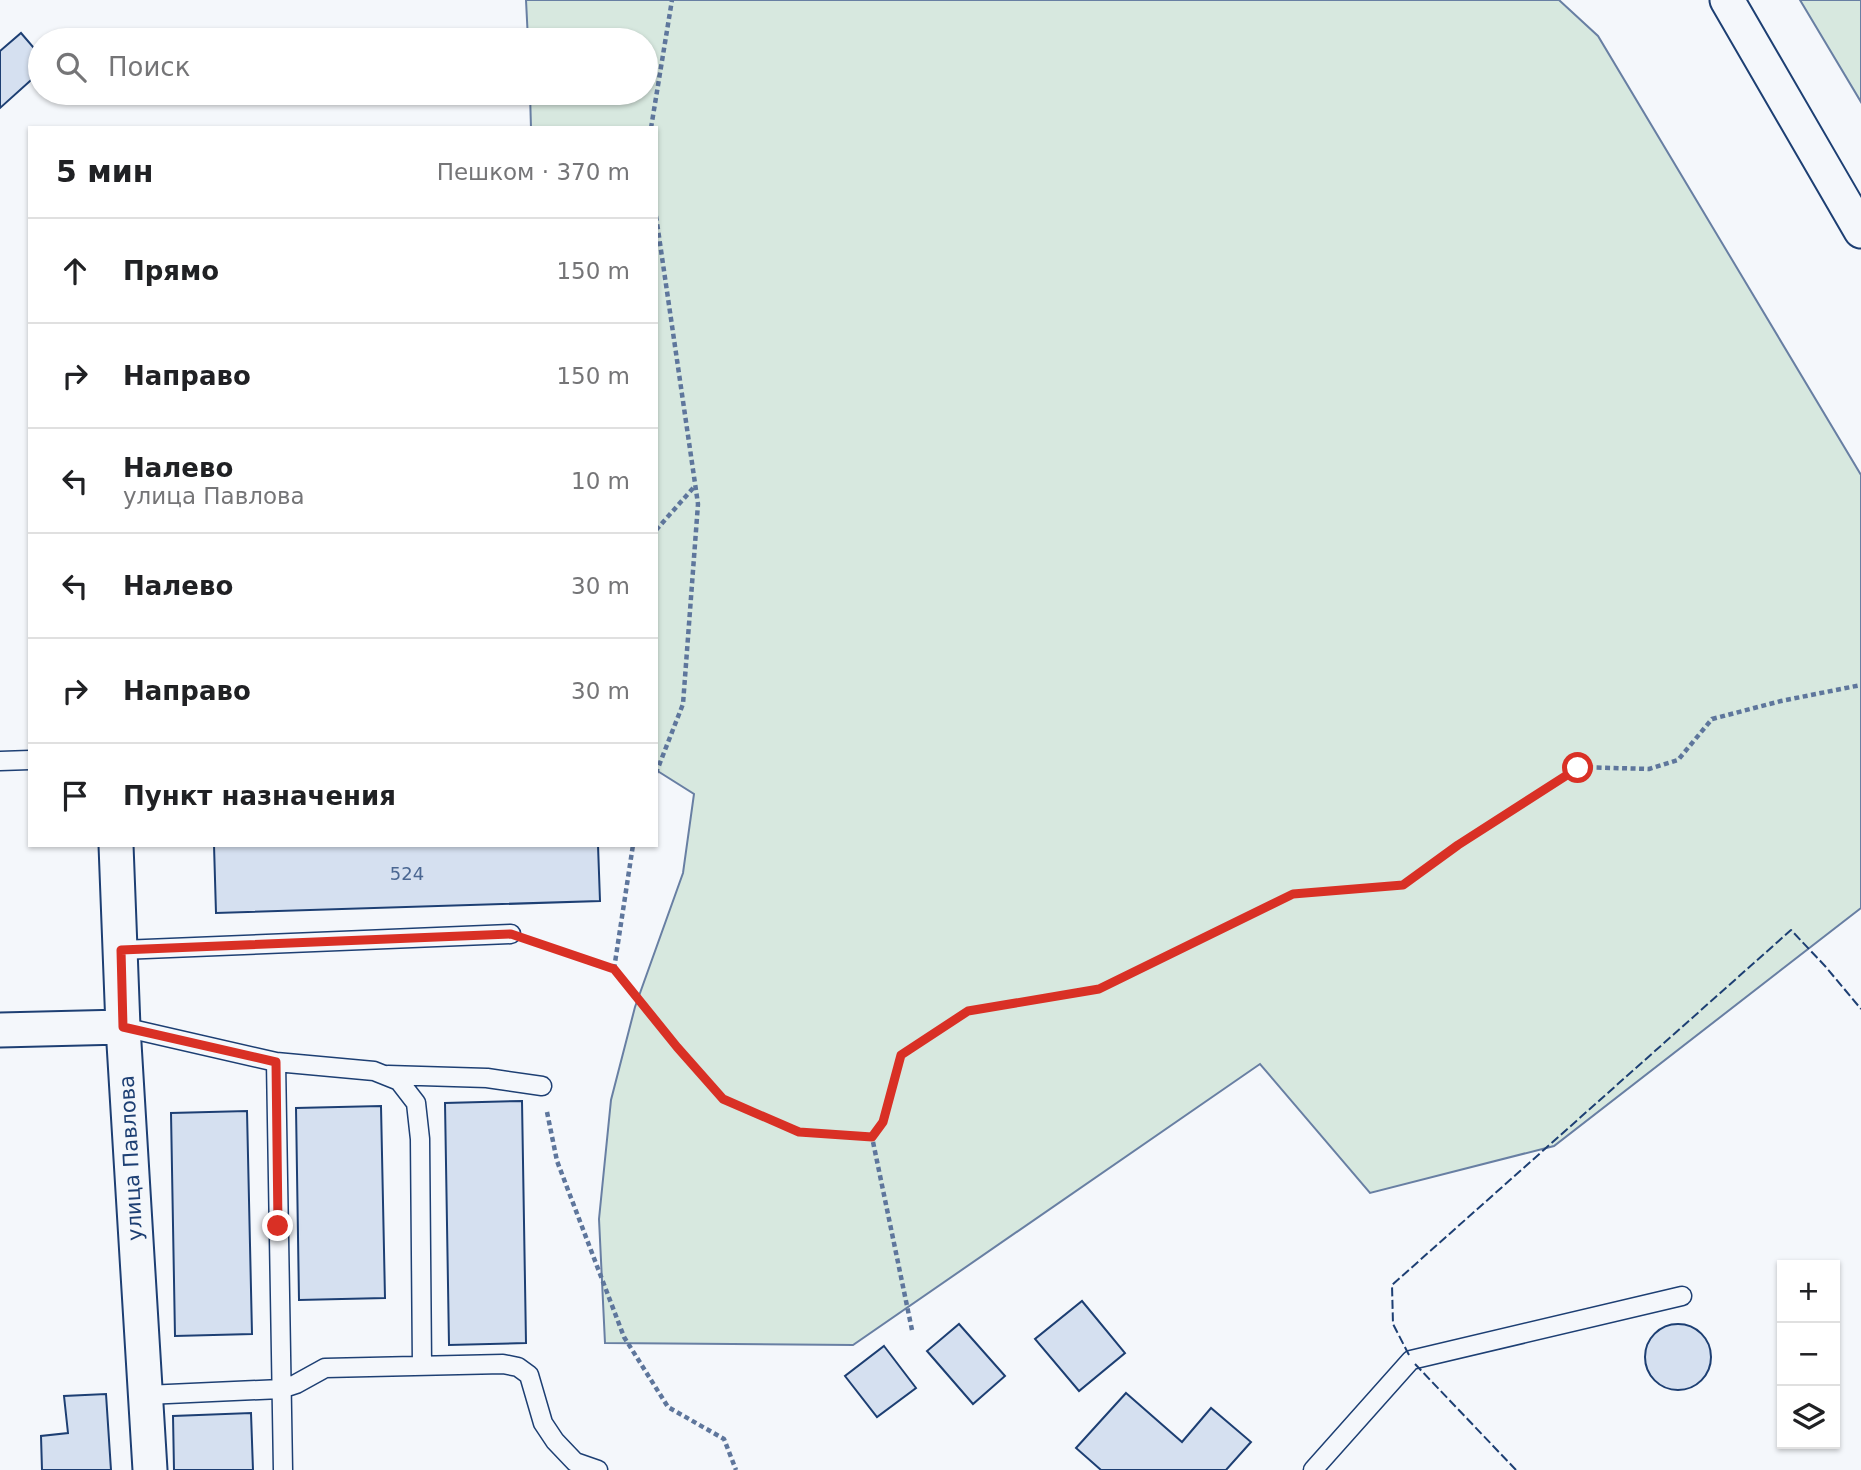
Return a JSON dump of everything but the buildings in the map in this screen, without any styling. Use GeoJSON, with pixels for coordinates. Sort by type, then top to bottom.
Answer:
{"type":"FeatureCollection","features":[{"type":"Feature","properties":{"kind":"street"},"geometry":{"type":"LineString","coordinates":[[1727,0],[1861,231]]}},
{"type":"Feature","properties":{"kind":"street","name":"улица Павлова"},"geometry":{"type":"LineString","coordinates":[[116,847],[123,1027],[150,1470]]}},
{"type":"Feature","properties":{"kind":"street"},"geometry":{"type":"LineString","coordinates":[[0,1030],[123,1027]]}},
{"type":"Feature","properties":{"kind":"lane"},"geometry":{"type":"LineString","coordinates":[[0,761],[28,760]]}},
{"type":"Feature","properties":{"kind":"lane"},"geometry":{"type":"LineString","coordinates":[[121,950],[511,934]]}},
{"type":"Feature","properties":{"kind":"lane"},"geometry":{"type":"LineString","coordinates":[[123,1027],[276,1062],[374,1071],[399,1081],[416,1102],[420,1139],[422,1366]]}},
{"type":"Feature","properties":{"kind":"lane"},"geometry":{"type":"LineString","coordinates":[[276,1062],[283,1470]]}},
{"type":"Feature","properties":{"kind":"lane"},"geometry":{"type":"LineString","coordinates":[[382,1074],[487,1078],[542,1086]]}},
{"type":"Feature","properties":{"kind":"lane"},"geometry":{"type":"LineString","coordinates":[[1314,1470],[1411,1360],[1682,1296]]}},
{"type":"Feature","properties":{"kind":"lane"},"geometry":{"type":"LineString","coordinates":[[146,1395],[281,1389],[325,1368],[503,1364],[518,1367],[529,1375],[543,1423],[555,1441],[575,1462],[598,1470]]}},
{"type":"Feature","properties":{"kind":"path"},"geometry":{"type":"LineString","coordinates":[[658,85],[672,0]]}},
{"type":"Feature","properties":{"kind":"path"},"geometry":{"type":"LineString","coordinates":[[651,126],[655,105]]}},
{"type":"Feature","properties":{"kind":"path"},"geometry":{"type":"LineString","coordinates":[[658,230],[698,504],[683,705],[658,768]]}},
{"type":"Feature","properties":{"kind":"path"},"geometry":{"type":"LineString","coordinates":[[658,528],[695,486]]}},
{"type":"Feature","properties":{"kind":"path"},"geometry":{"type":"LineString","coordinates":[[912,1330],[872,1137],[883,1122],[901,1055],[968,1011],[1099,989],[1293,894],[1403,885],[1458,845],[1578,768],[1649,769],[1678,760],[1712,719],[1781,701],[1861,685]]}},
{"type":"Feature","properties":{"kind":"path"},"geometry":{"type":"LineString","coordinates":[[614,969],[634,847]]}},
{"type":"Feature","properties":{"kind":"path"},"geometry":{"type":"LineString","coordinates":[[511,934],[614,969],[723,1099],[799,1132],[872,1137]]}},
{"type":"Feature","properties":{"kind":"path"},"geometry":{"type":"LineString","coordinates":[[542,1086],[557,1161],[624,1337],[668,1407],[724,1439],[736,1470]]}},
{"type":"Feature","properties":{"kind":"shaded area"},"geometry":{"type":"Polygon","coordinates":[[[526,0],[1559,0],[1598,36],[1861,475],[1861,908],[1554,1146],[1370,1193],[1260,1064],[853,1345],[605,1343],[599,1219],[611,1100],[635,1007],[683,873],[694,794],[658,771],[658,126],[531,126],[530,105],[658,105],[658,28],[527,28],[526,0]]]}},
{"type":"Feature","properties":{"kind":"shaded area"},"geometry":{"type":"Polygon","coordinates":[[[1800,0],[1861,0],[1861,102],[1800,0]]]}},
{"type":"Feature","properties":{"kind":"fence"},"geometry":{"type":"LineString","coordinates":[[1409,1355],[1393,1324],[1392,1285],[1791,930],[1861,1009]]}},
{"type":"Feature","properties":{"kind":"fence"},"geometry":{"type":"LineString","coordinates":[[1415,1364],[1516,1470]]}},
{"type":"Feature","properties":{"kind":"route"},"geometry":{"type":"LineString","coordinates":[[278,1226],[276,1062],[123,1027],[121,950],[511,934],[614,969],[723,1099],[799,1132],[872,1137],[883,1122],[901,1055],[968,1011],[1099,989],[1293,894],[1403,885],[1458,845],[1578,768]]}}]}
